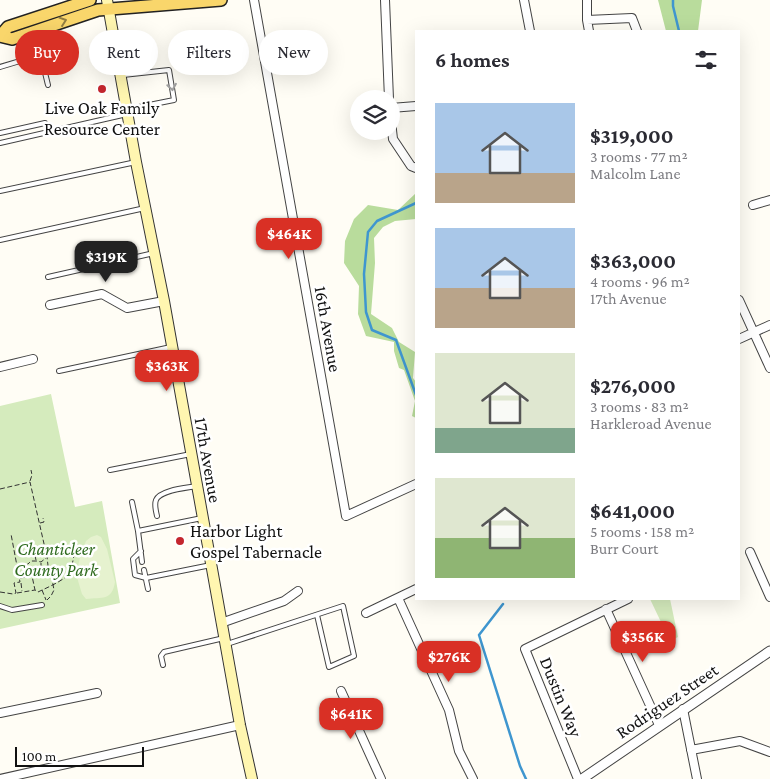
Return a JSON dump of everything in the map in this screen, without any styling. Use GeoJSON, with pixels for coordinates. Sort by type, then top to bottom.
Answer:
{"type":"FeatureCollection","features":[{"type":"Feature","properties":{"kind":"main road"},"geometry":{"type":"LineString","coordinates":[[90,0],[8,26],[0,36],[12,39],[108,5],[221,0]]}},
{"type":"Feature","properties":{"kind":"main road","name":"17th Avenue"},"geometry":{"type":"LineString","coordinates":[[108,5],[136,162],[164,301],[240,724],[252,779]]}},
{"type":"Feature","properties":{"kind":"street","name":"16th Avenue"},"geometry":{"type":"LineString","coordinates":[[254,0],[346,516],[415,484]]}},
{"type":"Feature","properties":{"kind":"street"},"geometry":{"type":"LineString","coordinates":[[385,0],[389,90]]}},
{"type":"Feature","properties":{"kind":"street"},"geometry":{"type":"LineString","coordinates":[[524,0],[530,30]]}},
{"type":"Feature","properties":{"kind":"street"},"geometry":{"type":"LineString","coordinates":[[587,0],[589,30]]}},
{"type":"Feature","properties":{"kind":"street"},"geometry":{"type":"LineString","coordinates":[[587,20],[632,18],[637,30]]}},
{"type":"Feature","properties":{"kind":"street"},"geometry":{"type":"LineString","coordinates":[[400,107],[415,106]]}},
{"type":"Feature","properties":{"kind":"street"},"geometry":{"type":"LineString","coordinates":[[395,140],[411,166],[415,168]]}},
{"type":"Feature","properties":{"kind":"street"},"geometry":{"type":"LineString","coordinates":[[753,205],[770,200]]}},
{"type":"Feature","properties":{"kind":"street"},"geometry":{"type":"LineString","coordinates":[[50,305],[102,294],[127,308],[164,301]]}},
{"type":"Feature","properties":{"kind":"street"},"geometry":{"type":"LineString","coordinates":[[740,302],[770,368]]}},
{"type":"Feature","properties":{"kind":"street"},"geometry":{"type":"LineString","coordinates":[[740,339],[770,325]]}},
{"type":"Feature","properties":{"kind":"street"},"geometry":{"type":"LineString","coordinates":[[0,367],[34,359]]}},
{"type":"Feature","properties":{"kind":"street"},"geometry":{"type":"LineString","coordinates":[[750,552],[770,597]]}},
{"type":"Feature","properties":{"kind":"street"},"geometry":{"type":"LineString","coordinates":[[366,613],[415,590]]}},
{"type":"Feature","properties":{"kind":"street"},"geometry":{"type":"LineString","coordinates":[[222,623],[284,601],[298,591]]}},
{"type":"Feature","properties":{"kind":"street"},"geometry":{"type":"LineString","coordinates":[[398,598],[449,710],[460,752],[473,779]]}},
{"type":"Feature","properties":{"kind":"street","name":"Dustin Way"},"geometry":{"type":"LineString","coordinates":[[578,779],[526,649],[626,600]]}},
{"type":"Feature","properties":{"kind":"street"},"geometry":{"type":"LineString","coordinates":[[606,609],[659,726]]}},
{"type":"Feature","properties":{"kind":"street","name":"Rodriguez Street"},"geometry":{"type":"LineString","coordinates":[[582,779],[770,651]]}},
{"type":"Feature","properties":{"kind":"street"},"geometry":{"type":"LineString","coordinates":[[341,691],[381,779]]}},
{"type":"Feature","properties":{"kind":"street"},"geometry":{"type":"LineString","coordinates":[[0,713],[97,692]]}},
{"type":"Feature","properties":{"kind":"street"},"geometry":{"type":"LineString","coordinates":[[683,710],[696,779]]}},
{"type":"Feature","properties":{"kind":"street"},"geometry":{"type":"LineString","coordinates":[[0,778],[240,724]]}},
{"type":"Feature","properties":{"kind":"street"},"geometry":{"type":"LineString","coordinates":[[691,750],[740,740],[770,752]]}},
{"type":"Feature","properties":{"kind":"lane"},"geometry":{"type":"LineString","coordinates":[[0,67],[30,58],[40,60],[48,85]]}},
{"type":"Feature","properties":{"kind":"lane"},"geometry":{"type":"LineString","coordinates":[[0,143],[174,100],[169,70],[120,76]]}},
{"type":"Feature","properties":{"kind":"lane"},"geometry":{"type":"LineString","coordinates":[[0,133],[45,123]]}},
{"type":"Feature","properties":{"kind":"lane"},"geometry":{"type":"LineString","coordinates":[[0,192],[136,162]]}},
{"type":"Feature","properties":{"kind":"lane"},"geometry":{"type":"LineString","coordinates":[[0,240],[145,208]]}},
{"type":"Feature","properties":{"kind":"lane"},"geometry":{"type":"LineString","coordinates":[[48,277],[154,253]]}},
{"type":"Feature","properties":{"kind":"lane"},"geometry":{"type":"LineString","coordinates":[[59,371],[171,347]]}},
{"type":"Feature","properties":{"kind":"lane"},"geometry":{"type":"LineString","coordinates":[[110,470],[191,454]]}},
{"type":"Feature","properties":{"kind":"lane"},"geometry":{"type":"LineString","coordinates":[[157,516],[155,503],[162,493],[197,486]]}},
{"type":"Feature","properties":{"kind":"lane"},"geometry":{"type":"LineString","coordinates":[[132,502],[142,562]]}},
{"type":"Feature","properties":{"kind":"lane"},"geometry":{"type":"LineString","coordinates":[[138,530],[202,518]]}},
{"type":"Feature","properties":{"kind":"lane"},"geometry":{"type":"LineString","coordinates":[[141,551],[133,558],[135,575],[146,578],[211,565]]}},
{"type":"Feature","properties":{"kind":"lane"},"geometry":{"type":"LineString","coordinates":[[144,570],[148,589]]}},
{"type":"Feature","properties":{"kind":"lane"},"geometry":{"type":"LineString","coordinates":[[0,606],[12,610],[42,605]]}},
{"type":"Feature","properties":{"kind":"lane"},"geometry":{"type":"LineString","coordinates":[[163,666],[162,656],[164,652],[225,641],[343,606],[354,656],[329,667],[317,615]]}},
{"type":"Feature","properties":{"kind":"path"},"geometry":{"type":"LineString","coordinates":[[31,470],[30,482],[47,557],[48,574],[52,579],[54,590],[42,605]]}},
{"type":"Feature","properties":{"kind":"path"},"geometry":{"type":"LineString","coordinates":[[0,489],[30,482]]}},
{"type":"Feature","properties":{"kind":"path"},"geometry":{"type":"LineString","coordinates":[[40,523],[44,522],[43,518]]}},
{"type":"Feature","properties":{"kind":"path"},"geometry":{"type":"LineString","coordinates":[[11,534],[23,592]]}},
{"type":"Feature","properties":{"kind":"path"},"geometry":{"type":"LineString","coordinates":[[0,592],[16,593],[35,590],[38,592],[53,585],[70,573],[74,555]]}},
{"type":"Feature","properties":{"kind":"path"},"geometry":{"type":"LineString","coordinates":[[35,556],[37,561]]}},
{"type":"Feature","properties":{"kind":"path"},"geometry":{"type":"LineString","coordinates":[[41,562],[47,557]]}},
{"type":"Feature","properties":{"kind":"path"},"geometry":{"type":"LineString","coordinates":[[18,568],[31,561],[41,562]]}},
{"type":"Feature","properties":{"kind":"path"},"geometry":{"type":"LineString","coordinates":[[41,562],[41,568]]}},
{"type":"Feature","properties":{"kind":"path"},"geometry":{"type":"LineString","coordinates":[[20,578],[32,576],[35,590]]}},
{"type":"Feature","properties":{"kind":"path"},"geometry":{"type":"LineString","coordinates":[[16,593],[14,583],[20,582]]}},
{"type":"Feature","properties":{"kind":"path"},"geometry":{"type":"LineString","coordinates":[[42,590],[46,600]]}},
{"type":"Feature","properties":{"kind":"green space"},"geometry":{"type":"Polygon","coordinates":[[[658,0],[702,0],[698,30],[666,30],[658,0]]]}},
{"type":"Feature","properties":{"kind":"green space"},"geometry":{"type":"Polygon","coordinates":[[[415,194],[415,219],[395,221],[383,227],[374,238],[375,263],[371,314],[392,328],[399,342],[415,352],[413,378],[415,381],[415,401],[404,370],[399,368],[394,351],[394,342],[366,336],[358,314],[359,286],[344,263],[345,241],[354,219],[368,205],[398,210],[415,194]]]}},
{"type":"Feature","properties":{"kind":"green space","name":"Chanticleer County Park"},"geometry":{"type":"Polygon","coordinates":[[[51,394],[75,507],[102,501],[120,603],[0,629],[0,406],[51,394]]]}},
{"type":"Feature","properties":{"kind":"green space"},"geometry":{"type":"Polygon","coordinates":[[[415,401],[415,418],[412,416],[415,401]]]}},
{"type":"Feature","properties":{"kind":"green space"},"geometry":{"type":"Polygon","coordinates":[[[97,535],[101,537],[107,549],[115,582],[114,588],[105,597],[86,599],[82,594],[76,574],[86,541],[97,535]]]}},
{"type":"Feature","properties":{"kind":"green space"},"geometry":{"type":"Polygon","coordinates":[[[650,600],[670,600],[678,637],[670,641],[650,600]]]}},
{"type":"Feature","properties":{"kind":"waterway"},"geometry":{"type":"LineString","coordinates":[[673,0],[679,30]]}},
{"type":"Feature","properties":{"kind":"waterway"},"geometry":{"type":"LineString","coordinates":[[415,203],[377,221],[368,232],[364,274],[366,312],[372,330],[396,340],[415,392]]}},
{"type":"Feature","properties":{"kind":"waterway"},"geometry":{"type":"LineString","coordinates":[[503,604],[479,635],[520,766],[526,779]]}},
{"type":"Feature","properties":{"kind":"place","name":"Live Oak Family Resource Center"},"geometry":{"type":"Point","coordinates":[102,89]}},
{"type":"Feature","properties":{"kind":"place","name":"Harbor Light Gospel Tabernacle"},"geometry":{"type":"Point","coordinates":[180,541]}}]}
